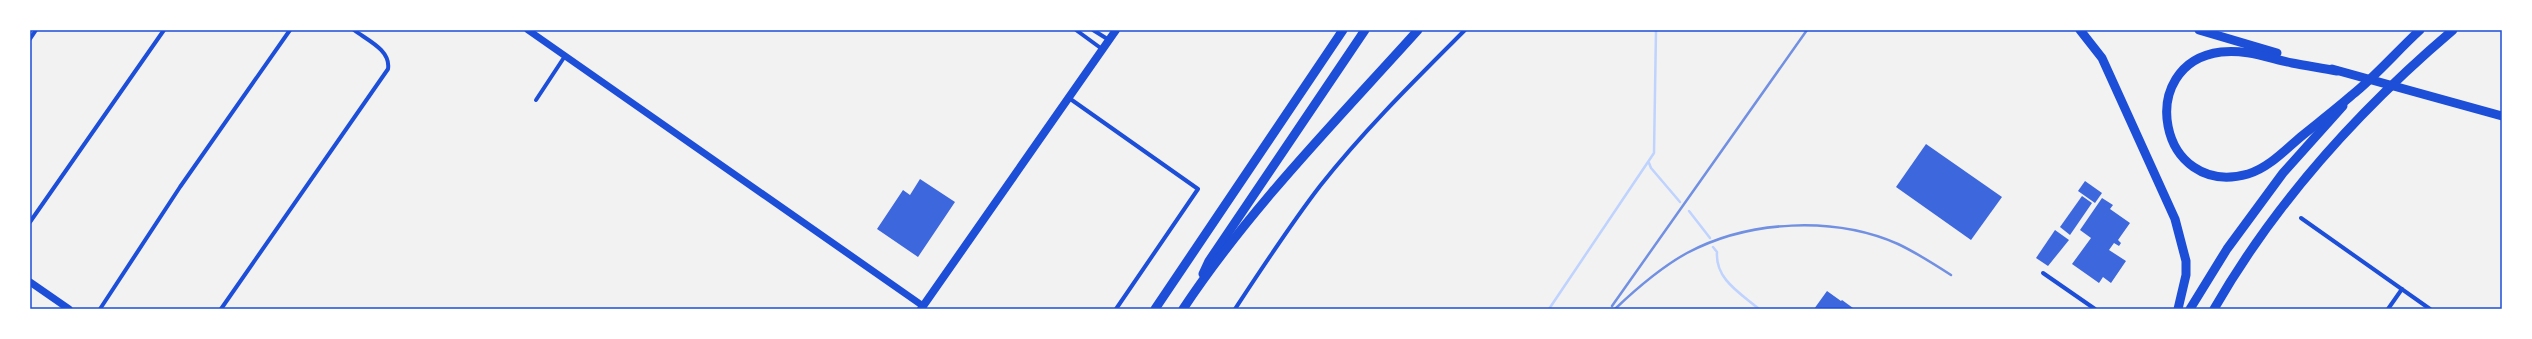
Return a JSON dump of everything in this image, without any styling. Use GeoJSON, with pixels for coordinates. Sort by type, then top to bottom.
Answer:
{"type":"FeatureCollection","features":[{"type":"Feature","properties":{"kind":"main road"},"geometry":{"type":"LineString","coordinates":[[922,307],[1116,30]]}},
{"type":"Feature","properties":{"kind":"main road"},"geometry":{"type":"LineString","coordinates":[[1155,309],[1343,30]]}},
{"type":"Feature","properties":{"kind":"main road"},"geometry":{"type":"LineString","coordinates":[[1197,288],[1209,261],[1365,30]]}},
{"type":"Feature","properties":{"kind":"main road"},"geometry":{"type":"LineString","coordinates":[[1184,309],[1197,288],[1286,176],[1418,30]]}},
{"type":"Feature","properties":{"kind":"main road"},"geometry":{"type":"LineString","coordinates":[[2080,30],[2102,58],[2175,219],[2186,261],[2186,276],[2178,309]]}},
{"type":"Feature","properties":{"kind":"main road"},"geometry":{"type":"LineString","coordinates":[[2199,30],[2337,71],[2502,116]]}},
{"type":"Feature","properties":{"kind":"main road"},"geometry":{"type":"LineString","coordinates":[[2190,309],[2227,249],[2283,173],[2353,95],[2420,30]]}},
{"type":"Feature","properties":{"kind":"main road"},"geometry":{"type":"LineString","coordinates":[[2214,309],[2247,257],[2318,164],[2407,70],[2452,30]]}},
{"type":"Feature","properties":{"kind":"main road"},"geometry":{"type":"LineString","coordinates":[[2337,71],[2246,52],[2221,52],[2205,57],[2187,68],[2174,84],[2167,104],[2166,124],[2170,138],[2179,153],[2200,170],[2222,177],[2249,174],[2283,152],[2353,95]]}},
{"type":"Feature","properties":{"kind":"street"},"geometry":{"type":"LineString","coordinates":[[30,39],[36,30]]}},
{"type":"Feature","properties":{"kind":"street"},"geometry":{"type":"LineString","coordinates":[[30,222],[164,30]]}},
{"type":"Feature","properties":{"kind":"street"},"geometry":{"type":"LineString","coordinates":[[101,307],[184,180],[290,30]]}},
{"type":"Feature","properties":{"kind":"street"},"geometry":{"type":"LineString","coordinates":[[221,309],[388,69],[389,62],[382,50],[354,30]]}},
{"type":"Feature","properties":{"kind":"street"},"geometry":{"type":"LineString","coordinates":[[528,30],[922,307]]}},
{"type":"Feature","properties":{"kind":"street"},"geometry":{"type":"LineString","coordinates":[[1076,30],[1102,49]]}},
{"type":"Feature","properties":{"kind":"street"},"geometry":{"type":"LineString","coordinates":[[1093,30],[1109,40]]}},
{"type":"Feature","properties":{"kind":"street"},"geometry":{"type":"LineString","coordinates":[[1235,309],[1294,223],[1346,154],[1465,30]]}},
{"type":"Feature","properties":{"kind":"street"},"geometry":{"type":"LineString","coordinates":[[536,100],[566,56]]}},
{"type":"Feature","properties":{"kind":"street"},"geometry":{"type":"LineString","coordinates":[[1069,98],[1198,189],[1116,309]]}},
{"type":"Feature","properties":{"kind":"street"},"geometry":{"type":"LineString","coordinates":[[2301,218],[2430,309]]}},
{"type":"Feature","properties":{"kind":"street"},"geometry":{"type":"LineString","coordinates":[[2043,273],[2095,309]]}},
{"type":"Feature","properties":{"kind":"street"},"geometry":{"type":"LineString","coordinates":[[30,282],[69,309]]}},
{"type":"Feature","properties":{"kind":"street"},"geometry":{"type":"LineString","coordinates":[[2388,309],[2402,289]]}},
{"type":"Feature","properties":{"kind":"building"},"geometry":{"type":"Polygon","coordinates":[[[1926,144],[2002,197],[1971,240],[1896,187],[1926,144]]]}},
{"type":"Feature","properties":{"kind":"building"},"geometry":{"type":"Polygon","coordinates":[[[920,179],[955,202],[918,257],[877,229],[903,190],[910,195],[920,179]]]}},
{"type":"Feature","properties":{"kind":"building"},"geometry":{"type":"Polygon","coordinates":[[[2085,181],[2102,193],[2095,203],[2078,191],[2085,181]]]}},
{"type":"Feature","properties":{"kind":"building"},"geometry":{"type":"Polygon","coordinates":[[[2082,196],[2092,203],[2070,235],[2060,227],[2082,196]]]}},
{"type":"Feature","properties":{"kind":"building"},"geometry":{"type":"Polygon","coordinates":[[[2102,198],[2113,205],[2110,209],[2130,223],[2118,240],[2121,243],[2119,246],[2114,243],[2109,250],[2126,261],[2111,283],[2103,277],[2099,283],[2072,264],[2091,238],[2080,230],[2102,198]]]}},
{"type":"Feature","properties":{"kind":"building"},"geometry":{"type":"Polygon","coordinates":[[[2055,230],[2069,240],[2048,266],[2036,258],[2055,230]]]}},
{"type":"Feature","properties":{"kind":"building"},"geometry":{"type":"Polygon","coordinates":[[[1827,291],[1841,301],[1842,300],[1853,308],[1814,309],[1827,291]]]}},
{"type":"Feature","properties":{"kind":"waterway"},"geometry":{"type":"LineString","coordinates":[[1549,309],[1654,153],[1656,30]]}},
{"type":"Feature","properties":{"kind":"waterway"},"geometry":{"type":"LineString","coordinates":[[1649,163],[1651,168],[1680,202]]}},
{"type":"Feature","properties":{"kind":"waterway"},"geometry":{"type":"LineString","coordinates":[[1689,211],[1710,238]]}},
{"type":"Feature","properties":{"kind":"waterway"},"geometry":{"type":"LineString","coordinates":[[1713,247],[1717,252],[1717,262],[1724,278],[1730,285],[1759,309]]}},
{"type":"Feature","properties":{"kind":"railway"},"geometry":{"type":"LineString","coordinates":[[1612,306],[1807,30]]}},
{"type":"Feature","properties":{"kind":"railway"},"geometry":{"type":"LineString","coordinates":[[1615,309],[1649,279],[1667,265],[1687,253],[1711,242],[1764,228],[1819,226],[1847,229],[1873,235],[1905,247],[1951,275]]}}]}
